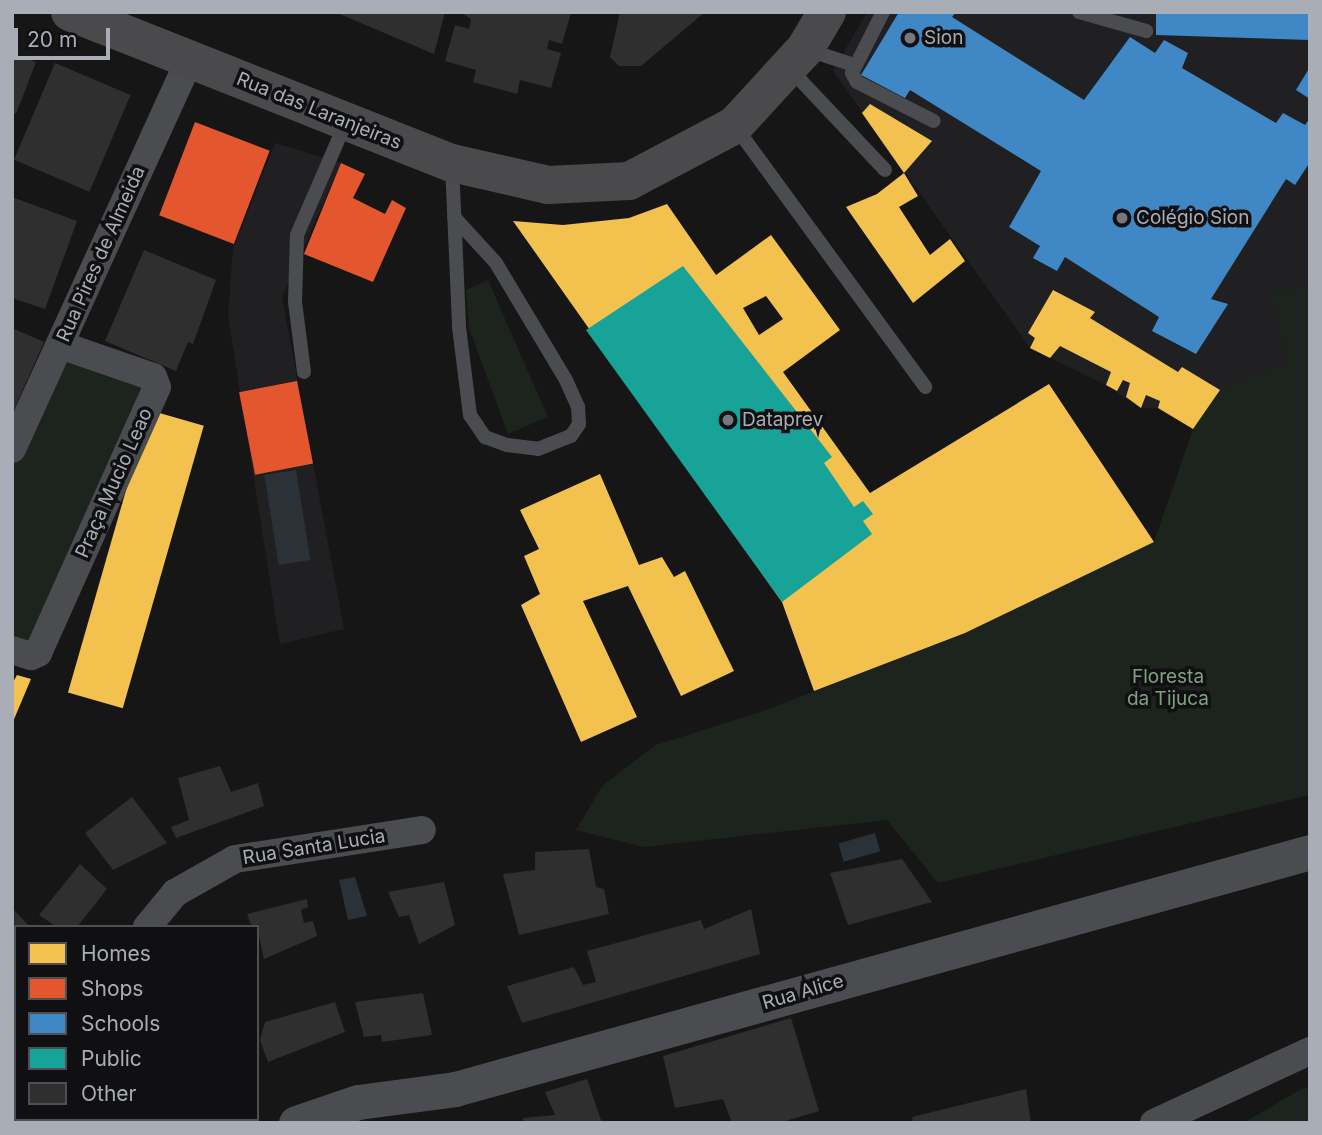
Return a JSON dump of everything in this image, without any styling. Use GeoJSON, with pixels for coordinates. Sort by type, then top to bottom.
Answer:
{"type":"FeatureCollection","features":[{"type":"Feature","properties":{"kind":"main road"},"geometry":{"type":"LineString","coordinates":[[735,125],[797,58],[827,12]]}},
{"type":"Feature","properties":{"kind":"main road","name":"Rua das Laranjeiras"},"geometry":{"type":"LineString","coordinates":[[79,14],[452,163],[548,185],[629,181],[735,125]]}},
{"type":"Feature","properties":{"kind":"street","name":"Rua Pires de Almeida"},"geometry":{"type":"LineString","coordinates":[[12,449],[190,59]]}},
{"type":"Feature","properties":{"kind":"street","name":"Praça Mucio Leao"},"geometry":{"type":"LineString","coordinates":[[12,650],[31,656],[38,653],[157,387],[153,377],[60,345]]}},
{"type":"Feature","properties":{"kind":"street","name":"Rua Santa Lucia"},"geometry":{"type":"LineString","coordinates":[[149,925],[175,893],[235,859],[422,830]]}},
{"type":"Feature","properties":{"kind":"street","name":"Rua Alice"},"geometry":{"type":"LineString","coordinates":[[296,1123],[358,1102],[454,1089],[1310,852]]}},
{"type":"Feature","properties":{"kind":"street"},"geometry":{"type":"LineString","coordinates":[[1154,1123],[1310,1051]]}},
{"type":"Feature","properties":{"kind":"lane"},"geometry":{"type":"LineString","coordinates":[[883,12],[854,65],[857,82],[934,121]]}},
{"type":"Feature","properties":{"kind":"lane"},"geometry":{"type":"LineString","coordinates":[[1079,12],[1146,32]]}},
{"type":"Feature","properties":{"kind":"lane"},"geometry":{"type":"LineString","coordinates":[[797,58],[854,65]]}},
{"type":"Feature","properties":{"kind":"lane"},"geometry":{"type":"LineString","coordinates":[[797,58],[885,170]]}},
{"type":"Feature","properties":{"kind":"lane"},"geometry":{"type":"LineString","coordinates":[[304,372],[295,302],[297,235],[346,122]]}},
{"type":"Feature","properties":{"kind":"lane"},"geometry":{"type":"LineString","coordinates":[[735,125],[925,387]]}},
{"type":"Feature","properties":{"kind":"lane"},"geometry":{"type":"LineString","coordinates":[[452,163],[454,217],[459,327],[470,415],[485,437],[507,445],[538,449],[571,436],[579,424],[579,407],[566,380],[496,263],[454,217]]}},
{"type":"Feature","properties":{"kind":"shaded area","name":"Colégio Sion"},"geometry":{"type":"Polygon","coordinates":[[[867,12],[1310,12],[1310,358],[1193,429],[1158,408],[1141,408],[1106,385],[1030,348],[833,71],[867,12]]]}},
{"type":"Feature","properties":{"kind":"shaded area"},"geometry":{"type":"Polygon","coordinates":[[[275,143],[341,163],[282,297],[344,629],[280,644],[228,316],[233,249],[275,143]]]}},
{"type":"Feature","properties":{"kind":"shaded area"},"geometry":{"type":"Polygon","coordinates":[[[296,470],[310,560],[279,565],[264,475],[296,470]]]}},
{"type":"Feature","properties":{"kind":"shaded area"},"geometry":{"type":"Polygon","coordinates":[[[875,833],[880,851],[844,862],[838,843],[875,833]]]}},
{"type":"Feature","properties":{"kind":"shaded area"},"geometry":{"type":"Polygon","coordinates":[[[355,877],[367,916],[348,920],[339,880],[355,877]]]}},
{"type":"Feature","properties":{"kind":"green space"},"geometry":{"type":"Polygon","coordinates":[[[488,280],[548,417],[508,434],[469,328],[466,290],[488,280]]]}},
{"type":"Feature","properties":{"kind":"green space","name":"Floresta da Tijuca"},"geometry":{"type":"Polygon","coordinates":[[[1310,287],[1310,795],[938,883],[887,820],[643,847],[576,830],[602,786],[656,745],[766,710],[965,633],[1154,542],[1193,429],[1220,390],[1287,362],[1272,293],[1310,287]]]}},
{"type":"Feature","properties":{"kind":"green space"},"geometry":{"type":"Polygon","coordinates":[[[52,350],[150,390],[29,664],[12,657],[12,446],[52,350]]]}},
{"type":"Feature","properties":{"kind":"green space"},"geometry":{"type":"Polygon","coordinates":[[[1310,1086],[1310,1123],[1243,1123],[1298,1091],[1310,1086]]]}},
{"type":"Feature","properties":{"kind":"building: Homes"},"geometry":{"type":"Polygon","coordinates":[[[870,104],[932,141],[904,173],[862,113],[870,104]]]}},
{"type":"Feature","properties":{"kind":"building: Homes"},"geometry":{"type":"Polygon","coordinates":[[[904,173],[918,196],[899,207],[930,255],[950,239],[965,261],[913,303],[846,207],[877,194],[904,173]]]}},
{"type":"Feature","properties":{"kind":"building: Homes"},"geometry":{"type":"Polygon","coordinates":[[[667,204],[716,275],[771,235],[840,330],[783,372],[870,493],[1049,384],[1154,542],[965,633],[814,691],[782,602],[513,221],[563,225],[629,218],[667,204]],[[766,296],[743,308],[759,335],[783,319],[766,296]]]}},
{"type":"Feature","properties":{"kind":"building: Homes"},"geometry":{"type":"Polygon","coordinates":[[[1053,290],[1095,312],[1090,318],[1178,372],[1182,367],[1220,390],[1193,429],[1158,408],[1160,401],[1146,395],[1141,408],[1126,397],[1130,383],[1123,380],[1117,391],[1106,385],[1111,372],[1060,346],[1050,358],[1030,348],[1035,338],[1028,333],[1053,290]]]}},
{"type":"Feature","properties":{"kind":"building: Homes"},"geometry":{"type":"Polygon","coordinates":[[[149,410],[204,426],[123,708],[68,693],[149,410]]]}},
{"type":"Feature","properties":{"kind":"building: Homes"},"geometry":{"type":"Polygon","coordinates":[[[600,474],[639,565],[662,557],[674,577],[685,571],[734,671],[681,696],[628,586],[583,601],[637,717],[581,742],[521,605],[540,594],[524,556],[539,549],[520,510],[600,474]]]}},
{"type":"Feature","properties":{"kind":"building: Homes"},"geometry":{"type":"Polygon","coordinates":[[[17,675],[31,679],[12,724],[12,684],[17,675]]]}},
{"type":"Feature","properties":{"kind":"building: Shops"},"geometry":{"type":"Polygon","coordinates":[[[195,122],[270,151],[234,244],[159,215],[195,122]]]}},
{"type":"Feature","properties":{"kind":"building: Shops"},"geometry":{"type":"Polygon","coordinates":[[[341,163],[365,174],[353,198],[385,214],[392,200],[406,208],[373,282],[304,254],[341,163]]]}},
{"type":"Feature","properties":{"kind":"building: Shops"},"geometry":{"type":"Polygon","coordinates":[[[297,381],[313,463],[255,475],[239,392],[297,381]]]}},
{"type":"Feature","properties":{"kind":"building: Schools","name":"Colégio Sion"},"geometry":{"type":"Polygon","coordinates":[[[899,12],[956,12],[952,17],[1084,100],[1130,37],[1155,53],[1164,40],[1188,53],[1182,68],[1276,123],[1283,113],[1305,125],[1310,118],[1310,162],[1295,185],[1286,179],[1211,299],[1228,304],[1196,354],[1152,331],[1159,317],[1065,257],[1057,271],[1033,258],[1040,246],[1009,227],[1041,171],[910,90],[905,98],[861,75],[899,12]]]}},
{"type":"Feature","properties":{"kind":"building: Schools"},"geometry":{"type":"Polygon","coordinates":[[[1156,12],[1310,12],[1310,40],[1156,35],[1156,12]]]}},
{"type":"Feature","properties":{"kind":"building: Schools"},"geometry":{"type":"Polygon","coordinates":[[[1310,67],[1310,99],[1296,90],[1310,67]]]}},
{"type":"Feature","properties":{"kind":"building: Public","name":"Dataprev"},"geometry":{"type":"Polygon","coordinates":[[[683,266],[832,457],[824,463],[854,507],[863,501],[873,514],[863,521],[872,534],[782,602],[586,330],[683,266]]]}},
{"type":"Feature","properties":{"kind":"building: Other"},"geometry":{"type":"Polygon","coordinates":[[[335,12],[445,12],[434,54],[335,12]]]}},
{"type":"Feature","properties":{"kind":"building: Other"},"geometry":{"type":"Polygon","coordinates":[[[460,12],[571,13],[562,44],[549,40],[547,49],[561,53],[551,88],[520,80],[517,94],[473,82],[476,70],[445,61],[455,25],[469,29],[471,19],[460,12]]]}},
{"type":"Feature","properties":{"kind":"building: Other"},"geometry":{"type":"Polygon","coordinates":[[[620,12],[705,12],[641,66],[619,66],[610,57],[620,12]]]}},
{"type":"Feature","properties":{"kind":"building: Other"},"geometry":{"type":"Polygon","coordinates":[[[12,53],[36,62],[16,114],[12,112],[12,53]]]}},
{"type":"Feature","properties":{"kind":"building: Other"},"geometry":{"type":"Polygon","coordinates":[[[55,63],[130,95],[89,192],[14,160],[55,63]]]}},
{"type":"Feature","properties":{"kind":"building: Other"},"geometry":{"type":"Polygon","coordinates":[[[12,197],[77,221],[45,309],[12,298],[12,197]]]}},
{"type":"Feature","properties":{"kind":"building: Other"},"geometry":{"type":"Polygon","coordinates":[[[144,250],[216,280],[193,344],[188,342],[176,371],[105,341],[144,250]]]}},
{"type":"Feature","properties":{"kind":"building: Other"},"geometry":{"type":"Polygon","coordinates":[[[12,328],[44,342],[12,414],[12,328]]]}},
{"type":"Feature","properties":{"kind":"building: Other"},"geometry":{"type":"Polygon","coordinates":[[[220,766],[231,792],[258,783],[264,806],[176,838],[171,827],[189,820],[178,778],[220,766]]]}},
{"type":"Feature","properties":{"kind":"building: Other"},"geometry":{"type":"Polygon","coordinates":[[[132,797],[167,843],[113,870],[85,833],[132,797]]]}},
{"type":"Feature","properties":{"kind":"building: Other"},"geometry":{"type":"Polygon","coordinates":[[[589,849],[596,887],[604,889],[609,914],[519,935],[503,874],[535,870],[535,852],[589,849]]]}},
{"type":"Feature","properties":{"kind":"building: Other"},"geometry":{"type":"Polygon","coordinates":[[[902,859],[932,902],[848,925],[830,873],[902,859]]]}},
{"type":"Feature","properties":{"kind":"building: Other"},"geometry":{"type":"Polygon","coordinates":[[[80,864],[107,889],[79,925],[54,925],[39,915],[80,864]]]}},
{"type":"Feature","properties":{"kind":"building: Other"},"geometry":{"type":"Polygon","coordinates":[[[444,882],[455,925],[419,944],[409,915],[399,917],[388,892],[444,882]]]}},
{"type":"Feature","properties":{"kind":"building: Other"},"geometry":{"type":"Polygon","coordinates":[[[307,899],[308,907],[301,910],[304,923],[313,921],[317,936],[264,959],[259,925],[251,925],[247,914],[307,899]]]}},
{"type":"Feature","properties":{"kind":"building: Other"},"geometry":{"type":"Polygon","coordinates":[[[751,909],[760,954],[522,1023],[507,986],[574,967],[583,985],[596,982],[587,951],[701,920],[704,929],[751,909]]]}},
{"type":"Feature","properties":{"kind":"building: Other"},"geometry":{"type":"Polygon","coordinates":[[[14,910],[28,925],[14,925],[14,910]]]}},
{"type":"Feature","properties":{"kind":"building: Other"},"geometry":{"type":"Polygon","coordinates":[[[423,993],[432,1035],[382,1042],[381,1035],[364,1037],[355,1002],[423,993]]]}},
{"type":"Feature","properties":{"kind":"building: Other"},"geometry":{"type":"Polygon","coordinates":[[[335,1002],[345,1032],[268,1062],[260,1040],[265,1022],[335,1002]]]}},
{"type":"Feature","properties":{"kind":"building: Other"},"geometry":{"type":"Polygon","coordinates":[[[791,1018],[819,1111],[779,1123],[732,1123],[723,1099],[675,1108],[663,1056],[791,1018]]]}},
{"type":"Feature","properties":{"kind":"building: Other"},"geometry":{"type":"Polygon","coordinates":[[[587,1079],[602,1123],[524,1123],[523,1118],[555,1115],[545,1092],[587,1079]]]}},
{"type":"Feature","properties":{"kind":"building: Other"},"geometry":{"type":"Polygon","coordinates":[[[1026,1089],[1031,1123],[913,1123],[912,1117],[1026,1089]]]}},
{"type":"Feature","properties":{"kind":"building: Other"},"geometry":{"type":"Polygon","coordinates":[[[68,1121],[127,1121],[127,1123],[68,1121]]]}},
{"type":"Feature","properties":{"kind":"place","name":"Sion"},"geometry":{"type":"Point","coordinates":[910,38]}},
{"type":"Feature","properties":{"kind":"place","name":"Colégio Sion"},"geometry":{"type":"Point","coordinates":[1122,218]}},
{"type":"Feature","properties":{"kind":"place","name":"Dataprev"},"geometry":{"type":"Point","coordinates":[728,420]}}]}
